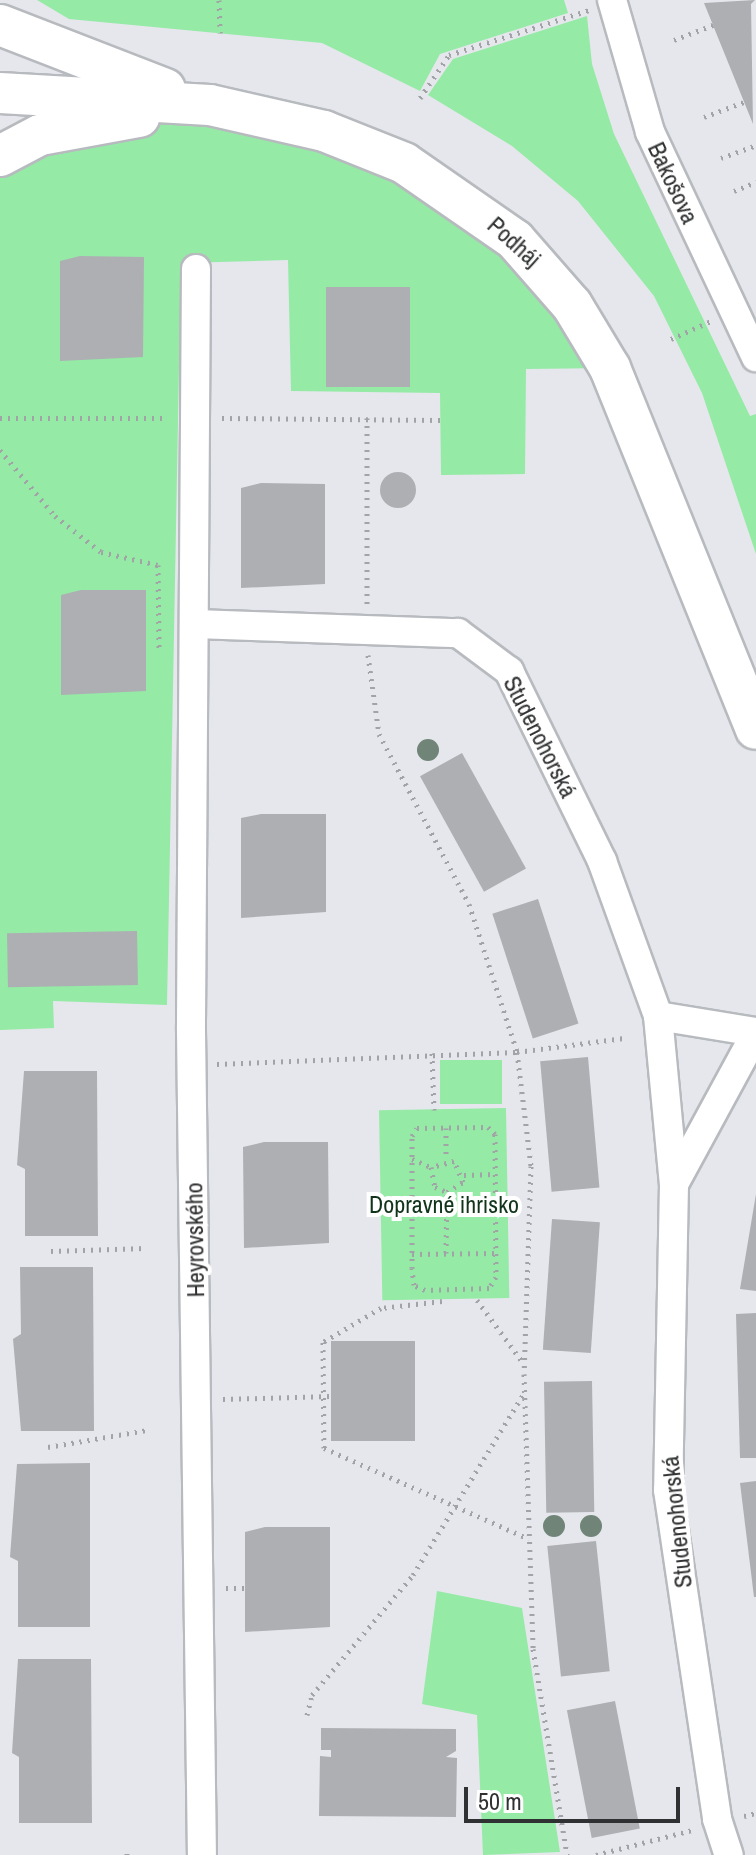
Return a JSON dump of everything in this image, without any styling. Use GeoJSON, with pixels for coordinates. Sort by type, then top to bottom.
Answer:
{"type":"FeatureCollection","features":[{"type":"Feature","properties":{"kind":"street","name":"Bakošova"},"geometry":{"type":"LineString","coordinates":[[613,1],[650,132],[756,357]]}},
{"type":"Feature","properties":{"kind":"street"},"geometry":{"type":"LineString","coordinates":[[0,25],[210,105]]}},
{"type":"Feature","properties":{"kind":"street","name":"Podháj"},"geometry":{"type":"LineString","coordinates":[[0,93],[210,105],[324,131],[404,163],[465,201],[548,273],[633,418],[756,729]]}},
{"type":"Feature","properties":{"kind":"street"},"geometry":{"type":"LineString","coordinates":[[0,156],[40,135],[210,105]]}},
{"type":"Feature","properties":{"kind":"street","name":"Heyrovského"},"geometry":{"type":"LineString","coordinates":[[196,269],[192,1065],[202,1855]]}},
{"type":"Feature","properties":{"kind":"street","name":"Studenohorská"},"geometry":{"type":"LineString","coordinates":[[195,624],[367,626],[458,633],[509,671],[602,861],[658,1016],[674,1184],[668,1490],[717,1819],[729,1855]]}},
{"type":"Feature","properties":{"kind":"street","name":"Studenohorská"},"geometry":{"type":"LineString","coordinates":[[658,1016],[756,1032],[674,1184]]}},
{"type":"Feature","properties":{"kind":"path"},"geometry":{"type":"LineString","coordinates":[[219,0],[220,33]]}},
{"type":"Feature","properties":{"kind":"path"},"geometry":{"type":"LineString","coordinates":[[420,98],[449,55],[613,1]]}},
{"type":"Feature","properties":{"kind":"path"},"geometry":{"type":"LineString","coordinates":[[674,40],[713,25]]}},
{"type":"Feature","properties":{"kind":"path"},"geometry":{"type":"LineString","coordinates":[[704,117],[744,102]]}},
{"type":"Feature","properties":{"kind":"path"},"geometry":{"type":"LineString","coordinates":[[721,158],[756,145]]}},
{"type":"Feature","properties":{"kind":"path"},"geometry":{"type":"LineString","coordinates":[[734,191],[756,182]]}},
{"type":"Feature","properties":{"kind":"path"},"geometry":{"type":"LineString","coordinates":[[671,339],[693,329]]}},
{"type":"Feature","properties":{"kind":"path"},"geometry":{"type":"LineString","coordinates":[[367,418],[367,626],[379,734],[469,904],[517,1052],[531,1166],[524,1392],[533,1649],[567,1855]]}},
{"type":"Feature","properties":{"kind":"path"},"geometry":{"type":"LineString","coordinates":[[0,450],[55,516],[101,552],[158,565],[159,650]]}},
{"type":"Feature","properties":{"kind":"path"},"geometry":{"type":"LineString","coordinates":[[192,1065],[517,1052],[624,1038]]}},
{"type":"Feature","properties":{"kind":"path"},"geometry":{"type":"LineString","coordinates":[[432,1053],[434,1110]]}},
{"type":"Feature","properties":{"kind":"path"},"geometry":{"type":"LineString","coordinates":[[488,1127],[495,1174],[496,1253],[489,1288],[425,1290],[414,1285],[412,1159],[417,1128],[488,1127]]}},
{"type":"Feature","properties":{"kind":"path"},"geometry":{"type":"LineString","coordinates":[[446,1128],[446,1159],[464,1175]]}},
{"type":"Feature","properties":{"kind":"path"},"geometry":{"type":"LineString","coordinates":[[412,1159],[431,1167]]}},
{"type":"Feature","properties":{"kind":"path"},"geometry":{"type":"LineString","coordinates":[[431,1167],[446,1159]]}},
{"type":"Feature","properties":{"kind":"path"},"geometry":{"type":"LineString","coordinates":[[431,1167],[435,1187],[447,1192]]}},
{"type":"Feature","properties":{"kind":"path"},"geometry":{"type":"LineString","coordinates":[[446,1253],[447,1192],[464,1175],[495,1174]]}},
{"type":"Feature","properties":{"kind":"path"},"geometry":{"type":"LineString","coordinates":[[51,1251],[146,1248]]}},
{"type":"Feature","properties":{"kind":"path"},"geometry":{"type":"LineString","coordinates":[[412,1254],[496,1253]]}},
{"type":"Feature","properties":{"kind":"path"},"geometry":{"type":"LineString","coordinates":[[477,1300],[524,1364]]}},
{"type":"Feature","properties":{"kind":"path"},"geometry":{"type":"LineString","coordinates":[[442,1301],[381,1308],[323,1342],[324,1448],[529,1539]]}},
{"type":"Feature","properties":{"kind":"path"},"geometry":{"type":"LineString","coordinates":[[307,1715],[312,1695],[413,1575],[524,1392]]}},
{"type":"Feature","properties":{"kind":"path"},"geometry":{"type":"LineString","coordinates":[[220,1399],[330,1396]]}},
{"type":"Feature","properties":{"kind":"path"},"geometry":{"type":"LineString","coordinates":[[48,1447],[147,1430]]}},
{"type":"Feature","properties":{"kind":"path"},"geometry":{"type":"LineString","coordinates":[[221,1588],[245,1588]]}},
{"type":"Feature","properties":{"kind":"path"},"geometry":{"type":"LineString","coordinates":[[596,1855],[717,1819],[756,1813]]}},
{"type":"Feature","properties":{"kind":"green space"},"geometry":{"type":"Polygon","coordinates":[[[37,0],[564,0],[568,13],[440,54],[420,91],[322,43],[69,19],[37,0]]]}},
{"type":"Feature","properties":{"kind":"green space"},"geometry":{"type":"Polygon","coordinates":[[[587,16],[592,64],[614,134],[750,416],[756,414],[756,554],[702,393],[654,296],[578,201],[512,146],[428,95],[453,59],[587,16]]]}},
{"type":"Feature","properties":{"kind":"green space"},"geometry":{"type":"Polygon","coordinates":[[[210,105],[443,186],[610,368],[526,369],[525,474],[441,475],[440,393],[291,391],[288,260],[181,263],[167,1005],[53,1001],[54,1028],[0,1030],[0,157],[210,105]]]}},
{"type":"Feature","properties":{"kind":"green space"},"geometry":{"type":"Polygon","coordinates":[[[440,1060],[502,1060],[502,1104],[440,1104],[440,1060]]]}},
{"type":"Feature","properties":{"kind":"green space","name":"Dopravné ihrisko"},"geometry":{"type":"Polygon","coordinates":[[[506,1108],[509,1298],[382,1300],[379,1110],[506,1108]]]}},
{"type":"Feature","properties":{"kind":"green space"},"geometry":{"type":"Polygon","coordinates":[[[437,1591],[522,1608],[560,1852],[483,1855],[477,1715],[422,1704],[437,1591]]]}},
{"type":"Feature","properties":{"kind":"building"},"geometry":{"type":"Polygon","coordinates":[[[755,0],[751,4],[753,124],[704,3],[755,0]]]}},
{"type":"Feature","properties":{"kind":"building"},"geometry":{"type":"Polygon","coordinates":[[[80,256],[144,257],[143,357],[60,361],[60,261],[80,256]]]}},
{"type":"Feature","properties":{"kind":"building"},"geometry":{"type":"Polygon","coordinates":[[[326,287],[410,287],[410,387],[326,387],[326,287]]]}},
{"type":"Feature","properties":{"kind":"building"},"geometry":{"type":"Polygon","coordinates":[[[398,472],[411,477],[416,490],[411,503],[398,508],[385,503],[380,490],[385,477],[398,472]]]}},
{"type":"Feature","properties":{"kind":"building"},"geometry":{"type":"Polygon","coordinates":[[[261,483],[325,484],[325,584],[241,588],[241,488],[261,483]]]}},
{"type":"Feature","properties":{"kind":"building"},"geometry":{"type":"Polygon","coordinates":[[[81,590],[146,590],[146,691],[61,695],[61,595],[81,590]]]}},
{"type":"Feature","properties":{"kind":"building"},"geometry":{"type":"Polygon","coordinates":[[[462,753],[526,868],[484,892],[420,776],[462,753]]]}},
{"type":"Feature","properties":{"kind":"building"},"geometry":{"type":"Polygon","coordinates":[[[261,814],[326,814],[326,912],[241,918],[241,818],[261,814]]]}},
{"type":"Feature","properties":{"kind":"building"},"geometry":{"type":"Polygon","coordinates":[[[538,899],[578,1024],[533,1038],[492,914],[538,899]]]}},
{"type":"Feature","properties":{"kind":"building"},"geometry":{"type":"Polygon","coordinates":[[[137,931],[138,985],[8,987],[7,933],[137,931]]]}},
{"type":"Feature","properties":{"kind":"building"},"geometry":{"type":"Polygon","coordinates":[[[588,1057],[599,1188],[552,1192],[540,1061],[588,1057]]]}},
{"type":"Feature","properties":{"kind":"building"},"geometry":{"type":"Polygon","coordinates":[[[24,1071],[97,1071],[98,1236],[25,1236],[25,1169],[17,1165],[24,1071]]]}},
{"type":"Feature","properties":{"kind":"building"},"geometry":{"type":"Polygon","coordinates":[[[264,1142],[328,1142],[329,1243],[244,1248],[243,1147],[264,1142]]]}},
{"type":"Feature","properties":{"kind":"building"},"geometry":{"type":"Polygon","coordinates":[[[756,1194],[756,1291],[740,1289],[756,1194]]]}},
{"type":"Feature","properties":{"kind":"building"},"geometry":{"type":"Polygon","coordinates":[[[552,1219],[600,1222],[591,1353],[543,1350],[552,1219]]]}},
{"type":"Feature","properties":{"kind":"building"},"geometry":{"type":"Polygon","coordinates":[[[20,1267],[93,1267],[94,1431],[21,1431],[13,1339],[21,1334],[20,1267]]]}},
{"type":"Feature","properties":{"kind":"building"},"geometry":{"type":"Polygon","coordinates":[[[756,1313],[756,1458],[740,1458],[736,1314],[756,1313]]]}},
{"type":"Feature","properties":{"kind":"building"},"geometry":{"type":"Polygon","coordinates":[[[331,1341],[415,1341],[415,1441],[331,1441],[331,1341]]]}},
{"type":"Feature","properties":{"kind":"building"},"geometry":{"type":"Polygon","coordinates":[[[592,1381],[594,1512],[546,1513],[544,1382],[592,1381]]]}},
{"type":"Feature","properties":{"kind":"building"},"geometry":{"type":"Polygon","coordinates":[[[90,1463],[90,1627],[18,1627],[18,1561],[10,1557],[17,1464],[90,1463]]]}},
{"type":"Feature","properties":{"kind":"building"},"geometry":{"type":"Polygon","coordinates":[[[756,1481],[756,1597],[754,1597],[740,1483],[756,1481]]]}},
{"type":"Feature","properties":{"kind":"building"},"geometry":{"type":"Polygon","coordinates":[[[265,1527],[330,1527],[330,1627],[245,1632],[245,1532],[265,1527]]]}},
{"type":"Feature","properties":{"kind":"building"},"geometry":{"type":"Polygon","coordinates":[[[596,1541],[610,1671],[561,1676],[547,1546],[596,1541]]]}},
{"type":"Feature","properties":{"kind":"building"},"geometry":{"type":"Polygon","coordinates":[[[18,1659],[91,1659],[92,1823],[19,1823],[19,1757],[12,1753],[18,1659]]]}},
{"type":"Feature","properties":{"kind":"building"},"geometry":{"type":"Polygon","coordinates":[[[615,1701],[640,1829],[592,1838],[567,1710],[615,1701]]]}},
{"type":"Feature","properties":{"kind":"building"},"geometry":{"type":"Polygon","coordinates":[[[321,1728],[456,1729],[456,1751],[446,1757],[457,1758],[456,1817],[319,1816],[320,1756],[331,1757],[331,1750],[321,1750],[321,1728]]]}}]}
